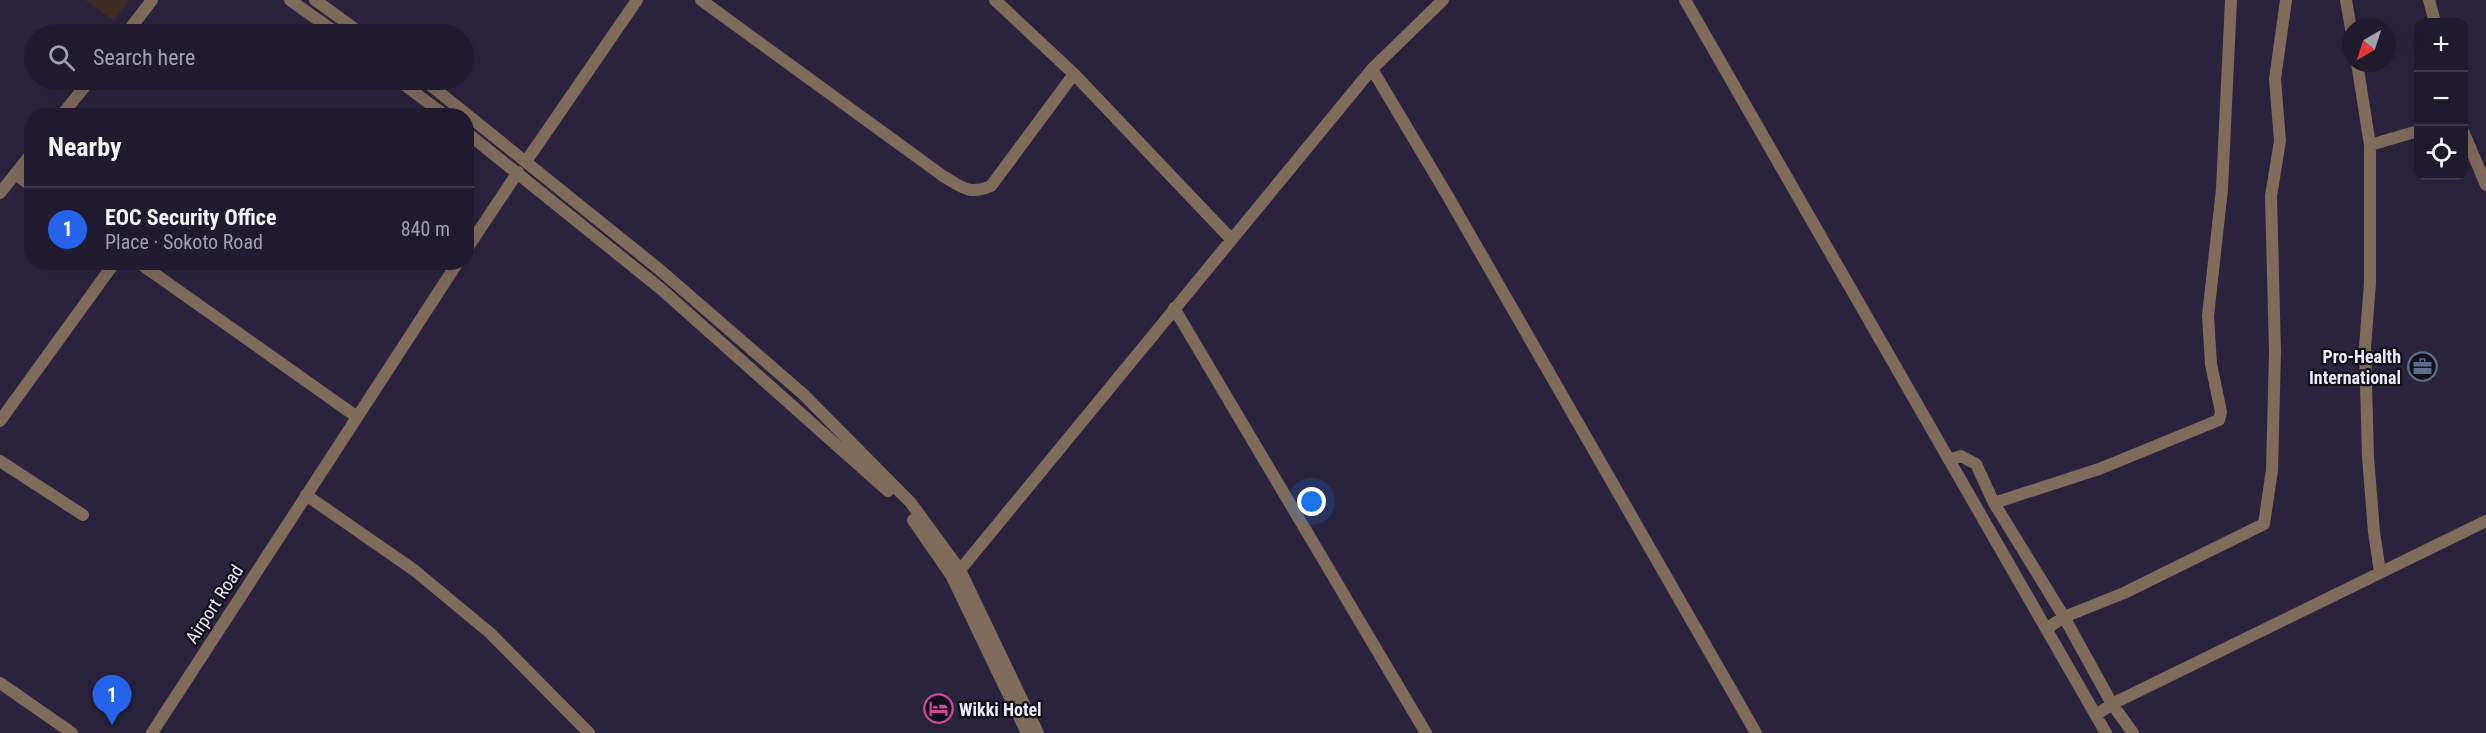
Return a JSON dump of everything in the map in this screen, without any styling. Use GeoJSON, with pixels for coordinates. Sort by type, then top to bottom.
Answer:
{"type":"FeatureCollection","features":[{"type":"Feature","properties":{"kind":"street"},"geometry":{"type":"LineString","coordinates":[[134,24],[152,0]]}},
{"type":"Feature","properties":{"kind":"street"},"geometry":{"type":"LineString","coordinates":[[290,0],[324,24]]}},
{"type":"Feature","properties":{"kind":"street"},"geometry":{"type":"LineString","coordinates":[[315,0],[348,24]]}},
{"type":"Feature","properties":{"kind":"street"},"geometry":{"type":"LineString","coordinates":[[527,160],[637,0]]}},
{"type":"Feature","properties":{"kind":"street"},"geometry":{"type":"LineString","coordinates":[[701,0],[943,176],[964,189],[977,192],[992,186],[1074,74]]}},
{"type":"Feature","properties":{"kind":"street"},"geometry":{"type":"LineString","coordinates":[[995,0],[1074,74],[1231,239]]}},
{"type":"Feature","properties":{"kind":"street"},"geometry":{"type":"LineString","coordinates":[[955,572],[1304,154],[1372,69],[1443,0]]}},
{"type":"Feature","properties":{"kind":"street"},"geometry":{"type":"LineString","coordinates":[[1685,0],[2106,733]]}},
{"type":"Feature","properties":{"kind":"street"},"geometry":{"type":"LineString","coordinates":[[1994,503],[2099,469],[2219,420],[2222,411],[2211,364],[2208,316],[2222,189],[2231,0]]}},
{"type":"Feature","properties":{"kind":"street"},"geometry":{"type":"LineString","coordinates":[[2046,629],[2064,617],[2124,593],[2264,524],[2272,470],[2275,352],[2271,196],[2280,141],[2276,79],[2286,0]]}},
{"type":"Feature","properties":{"kind":"street"},"geometry":{"type":"LineString","coordinates":[[2346,0],[2349,18]]}},
{"type":"Feature","properties":{"kind":"street"},"geometry":{"type":"LineString","coordinates":[[2429,0],[2434,18]]}},
{"type":"Feature","properties":{"kind":"street"},"geometry":{"type":"LineString","coordinates":[[1372,69],[1446,193],[1756,733]]}},
{"type":"Feature","properties":{"kind":"street"},"geometry":{"type":"LineString","coordinates":[[2358,72],[2370,144],[2370,284],[2365,347],[2368,457],[2380,573]]}},
{"type":"Feature","properties":{"kind":"street"},"geometry":{"type":"LineString","coordinates":[[67,108],[82,90]]}},
{"type":"Feature","properties":{"kind":"street"},"geometry":{"type":"LineString","coordinates":[[411,90],[435,108]]}},
{"type":"Feature","properties":{"kind":"street"},"geometry":{"type":"LineString","coordinates":[[437,90],[460,108]]}},
{"type":"Feature","properties":{"kind":"street"},"geometry":{"type":"LineString","coordinates":[[474,119],[660,270],[802,393],[911,503],[955,572],[1038,733]]}},
{"type":"Feature","properties":{"kind":"street"},"geometry":{"type":"LineString","coordinates":[[2370,144],[2414,132]]}},
{"type":"Feature","properties":{"kind":"street"},"geometry":{"type":"LineString","coordinates":[[474,138],[661,289],[887,490],[955,572],[1026,733]]}},
{"type":"Feature","properties":{"kind":"street"},"geometry":{"type":"LineString","coordinates":[[2468,144],[2486,185]]}},
{"type":"Feature","properties":{"kind":"street"},"geometry":{"type":"LineString","coordinates":[[0,193],[24,163]]}},
{"type":"Feature","properties":{"kind":"street"},"geometry":{"type":"LineString","coordinates":[[474,238],[518,172]]}},
{"type":"Feature","properties":{"kind":"street"},"geometry":{"type":"LineString","coordinates":[[15,174],[24,180]]}},
{"type":"Feature","properties":{"kind":"street"},"geometry":{"type":"LineString","coordinates":[[0,421],[109,270]]}},
{"type":"Feature","properties":{"kind":"street"},"geometry":{"type":"LineString","coordinates":[[149,270],[357,417]]}},
{"type":"Feature","properties":{"kind":"street","name":"Airport Road"},"geometry":{"type":"LineString","coordinates":[[152,733],[453,270]]}},
{"type":"Feature","properties":{"kind":"street"},"geometry":{"type":"LineString","coordinates":[[1174,308],[1426,733]]}},
{"type":"Feature","properties":{"kind":"street"},"geometry":{"type":"LineString","coordinates":[[1949,460],[1961,456],[1976,464],[1994,503],[2064,617],[2112,704],[2133,733]]}},
{"type":"Feature","properties":{"kind":"street"},"geometry":{"type":"LineString","coordinates":[[0,461],[83,515]]}},
{"type":"Feature","properties":{"kind":"street"},"geometry":{"type":"LineString","coordinates":[[306,495],[414,570],[490,633],[589,733]]}},
{"type":"Feature","properties":{"kind":"street"},"geometry":{"type":"LineString","coordinates":[[2096,715],[2112,704],[2486,520]]}},
{"type":"Feature","properties":{"kind":"street"},"geometry":{"type":"LineString","coordinates":[[0,683],[72,733]]}},
{"type":"Feature","properties":{"kind":"shaded area"},"geometry":{"type":"Polygon","coordinates":[[[85,0],[130,0],[114,21],[85,0]]]}},
{"type":"Feature","properties":{"kind":"place","name":"Pro-Health International"},"geometry":{"type":"Point","coordinates":[2422,366]}},
{"type":"Feature","properties":{"kind":"place","name":"Wikki Hotel"},"geometry":{"type":"Point","coordinates":[938,709]}},
{"type":"Feature","properties":{"kind":"place","name":"EOC Security Office"},"geometry":{"type":"Point","coordinates":[112,725]}}]}
